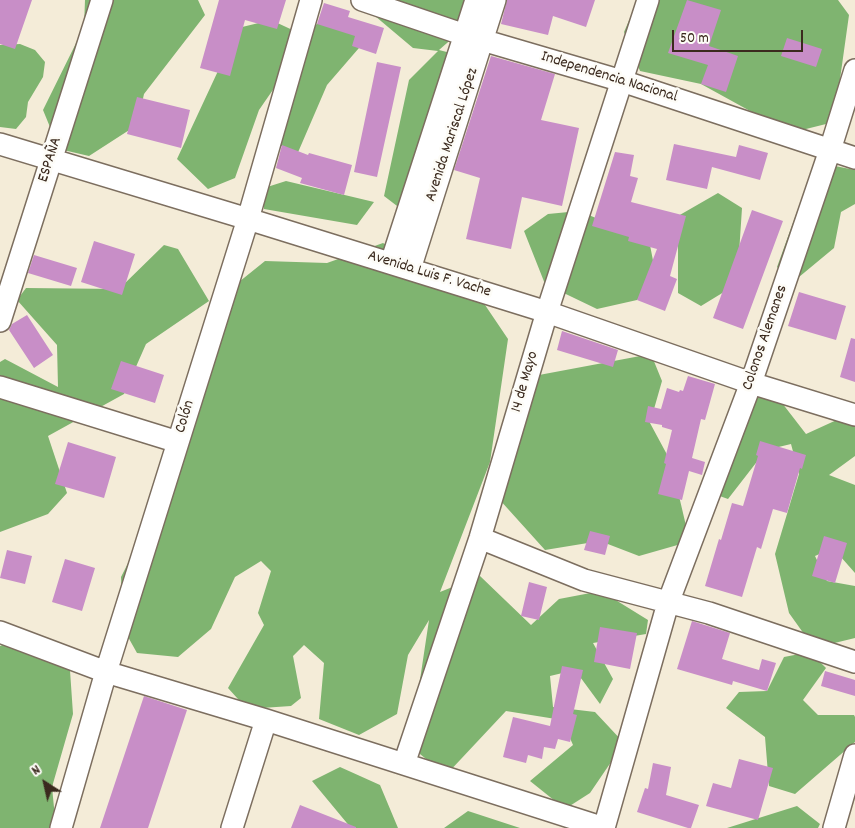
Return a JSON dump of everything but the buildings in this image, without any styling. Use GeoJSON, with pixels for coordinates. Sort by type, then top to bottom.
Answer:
{"type":"FeatureCollection","features":[{"type":"Feature","properties":{"kind":"street","name":"ESPAÑA"},"geometry":{"type":"LineString","coordinates":[[0,321],[102,0]]}},
{"type":"Feature","properties":{"kind":"street","name":"Colón"},"geometry":{"type":"LineString","coordinates":[[61,828],[106,672],[248,219],[311,0]]}},
{"type":"Feature","properties":{"kind":"street","name":"Independencia Nacional"},"geometry":{"type":"LineString","coordinates":[[362,0],[474,38],[622,81],[855,158]]}},
{"type":"Feature","properties":{"kind":"street","name":"Avenida Mariscal López"},"geometry":{"type":"LineString","coordinates":[[474,38],[476,0]]}},
{"type":"Feature","properties":{"kind":"street","name":"Avenida Mariscal López"},"geometry":{"type":"LineString","coordinates":[[401,266],[474,38],[495,0]]}},
{"type":"Feature","properties":{"kind":"street","name":"14 de Mayo"},"geometry":{"type":"LineString","coordinates":[[404,764],[480,538],[547,312],[648,0]]}},
{"type":"Feature","properties":{"kind":"street","name":"Colonos Alemanes"},"geometry":{"type":"LineString","coordinates":[[604,828],[668,603],[751,383],[830,150],[855,70]]}},
{"type":"Feature","properties":{"kind":"street","name":"Avenida Luis F. Vache"},"geometry":{"type":"LineString","coordinates":[[0,144],[547,312],[751,383],[855,415]]}},
{"type":"Feature","properties":{"kind":"street"},"geometry":{"type":"LineString","coordinates":[[0,387],[178,442]]}},
{"type":"Feature","properties":{"kind":"street"},"geometry":{"type":"LineString","coordinates":[[480,538],[584,580],[710,614],[855,662]]}},
{"type":"Feature","properties":{"kind":"street"},"geometry":{"type":"LineString","coordinates":[[0,632],[106,672],[266,720],[604,828]]}},
{"type":"Feature","properties":{"kind":"street"},"geometry":{"type":"LineString","coordinates":[[232,828],[266,720]]}},
{"type":"Feature","properties":{"kind":"street"},"geometry":{"type":"LineString","coordinates":[[834,828],[855,755]]}},
{"type":"Feature","properties":{"kind":"green space"},"geometry":{"type":"Polygon","coordinates":[[[85,0],[198,0],[205,15],[144,94],[137,125],[89,156],[59,149],[43,110],[84,27],[85,0]]]}},
{"type":"Feature","properties":{"kind":"green space"},"geometry":{"type":"Polygon","coordinates":[[[356,0],[488,0],[487,8],[439,50],[466,57],[401,209],[384,196],[409,80],[438,51],[413,48],[356,0]]]}},
{"type":"Feature","properties":{"kind":"green space"},"geometry":{"type":"Polygon","coordinates":[[[638,0],[838,0],[849,15],[834,122],[790,133],[701,84],[640,71],[624,32],[638,0]]]}},
{"type":"Feature","properties":{"kind":"green space"},"geometry":{"type":"Polygon","coordinates":[[[271,20],[299,33],[300,39],[317,24],[360,21],[365,41],[327,85],[296,157],[268,136],[288,68],[259,110],[235,178],[208,189],[177,159],[238,28],[271,20]]]}},
{"type":"Feature","properties":{"kind":"green space"},"geometry":{"type":"Polygon","coordinates":[[[20,44],[35,50],[45,62],[43,77],[28,102],[26,117],[16,129],[0,127],[0,45],[20,44]]]}},
{"type":"Feature","properties":{"kind":"green space"},"geometry":{"type":"Polygon","coordinates":[[[815,162],[855,170],[855,204],[841,212],[834,248],[793,282],[777,267],[815,162]]]}},
{"type":"Feature","properties":{"kind":"green space"},"geometry":{"type":"Polygon","coordinates":[[[286,181],[374,202],[357,225],[264,209],[264,188],[286,181]]]}},
{"type":"Feature","properties":{"kind":"green space"},"geometry":{"type":"Polygon","coordinates":[[[718,193],[742,208],[737,284],[701,306],[678,293],[678,216],[718,193]]]}},
{"type":"Feature","properties":{"kind":"green space"},"geometry":{"type":"Polygon","coordinates":[[[579,211],[649,240],[657,281],[637,300],[597,309],[545,284],[524,231],[548,214],[579,211]]]}},
{"type":"Feature","properties":{"kind":"green space"},"geometry":{"type":"Polygon","coordinates":[[[383,243],[483,302],[508,339],[490,462],[440,592],[480,576],[531,625],[559,599],[601,591],[648,620],[646,634],[593,643],[613,679],[600,704],[575,670],[550,676],[553,707],[595,712],[624,743],[590,793],[565,809],[530,781],[573,745],[562,720],[506,711],[446,775],[410,746],[429,620],[408,655],[397,714],[359,735],[319,719],[324,663],[304,645],[293,656],[301,698],[291,706],[247,709],[228,688],[264,625],[258,613],[271,571],[261,561],[235,577],[211,629],[178,657],[137,653],[123,628],[121,577],[169,482],[229,290],[265,261],[327,263],[383,243]]]}},
{"type":"Feature","properties":{"kind":"green space"},"geometry":{"type":"Polygon","coordinates":[[[164,245],[178,249],[209,301],[146,344],[124,394],[48,436],[67,493],[48,514],[0,532],[0,362],[5,359],[58,387],[57,345],[17,300],[26,288],[119,289],[164,245]]]}},
{"type":"Feature","properties":{"kind":"green space"},"geometry":{"type":"Polygon","coordinates":[[[651,354],[662,381],[650,423],[671,462],[687,530],[681,544],[639,556],[600,541],[545,550],[499,499],[539,375],[651,354]]]}},
{"type":"Feature","properties":{"kind":"green space"},"geometry":{"type":"Polygon","coordinates":[[[772,390],[806,434],[852,413],[855,414],[855,456],[829,475],[855,485],[855,573],[833,548],[815,556],[827,581],[855,586],[855,638],[814,648],[789,613],[775,554],[799,474],[791,444],[766,450],[728,499],[714,494],[746,401],[772,390]]]}},
{"type":"Feature","properties":{"kind":"green space"},"geometry":{"type":"Polygon","coordinates":[[[27,635],[69,656],[73,714],[52,787],[56,828],[0,828],[0,646],[27,635]]]}},
{"type":"Feature","properties":{"kind":"green space"},"geometry":{"type":"Polygon","coordinates":[[[810,652],[826,668],[803,700],[818,715],[854,715],[855,742],[795,794],[769,786],[765,737],[726,708],[739,692],[767,691],[784,657],[810,652]]]}},
{"type":"Feature","properties":{"kind":"green space"},"geometry":{"type":"Polygon","coordinates":[[[340,767],[380,785],[398,828],[351,828],[312,781],[340,767]]]}},
{"type":"Feature","properties":{"kind":"green space"},"geometry":{"type":"Polygon","coordinates":[[[797,806],[820,824],[818,828],[727,828],[797,806]]]}},
{"type":"Feature","properties":{"kind":"green space"},"geometry":{"type":"Polygon","coordinates":[[[468,811],[520,828],[444,828],[468,811]]]}}]}
